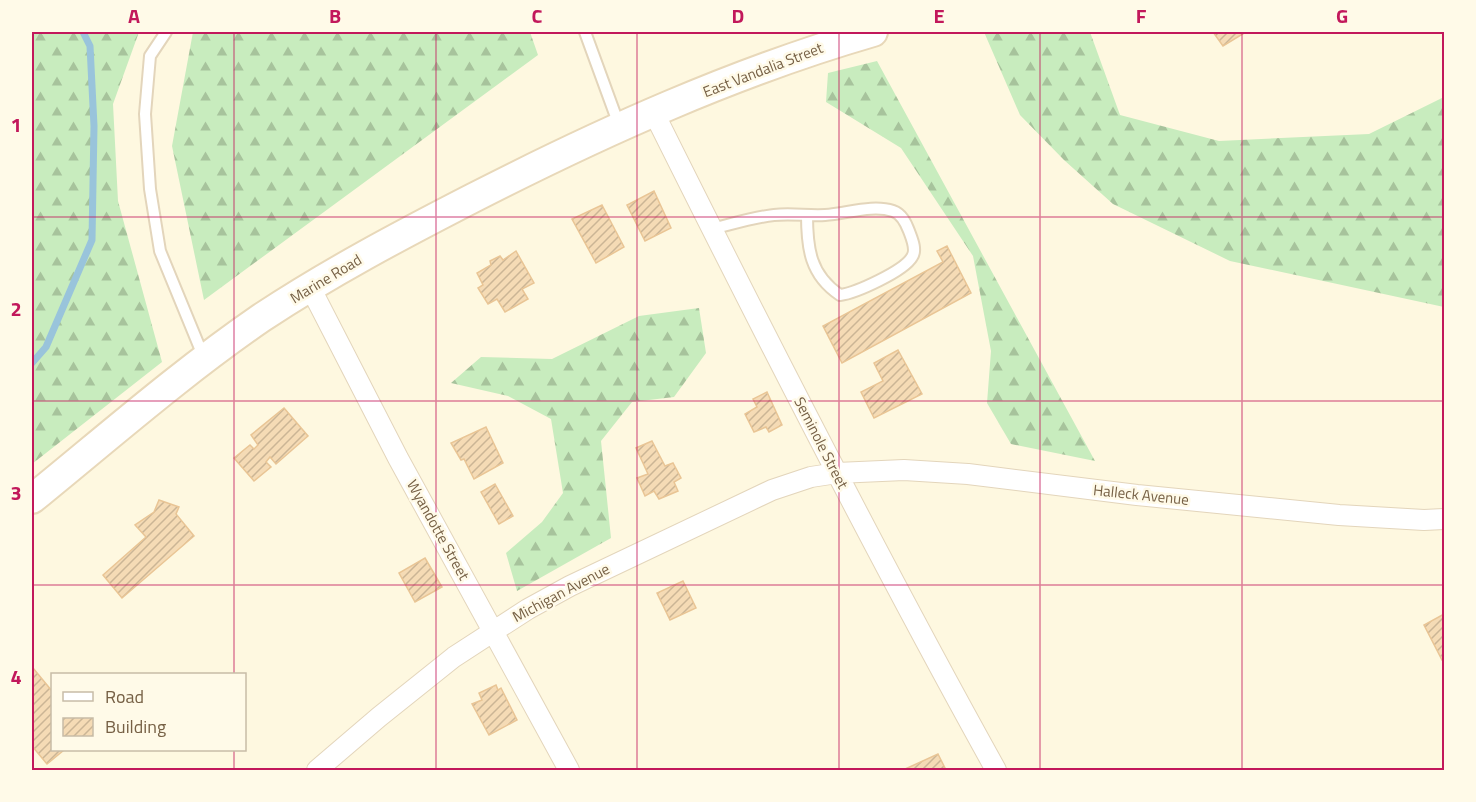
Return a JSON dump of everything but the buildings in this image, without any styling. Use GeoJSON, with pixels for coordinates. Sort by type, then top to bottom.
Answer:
{"type":"FeatureCollection","features":[{"type":"Feature","properties":{"kind":"main road","name":"East Vandalia Street"},"geometry":{"type":"LineString","coordinates":[[654,112],[748,73],[873,32]]}},
{"type":"Feature","properties":{"kind":"main road","name":"Marine Road"},"geometry":{"type":"LineString","coordinates":[[32,500],[205,360],[260,319],[310,287],[368,253],[548,160],[654,112]]}},
{"type":"Feature","properties":{"kind":"street","name":"Seminole Street"},"geometry":{"type":"LineString","coordinates":[[654,112],[920,634],[996,771]]}},
{"type":"Feature","properties":{"kind":"street","name":"Wyandotte Street"},"geometry":{"type":"LineString","coordinates":[[310,287],[398,458],[569,771]]}},
{"type":"Feature","properties":{"kind":"street","name":"Halleck Avenue"},"geometry":{"type":"LineString","coordinates":[[837,473],[904,470],[968,474],[1137,495],[1339,515],[1444,519]]}},
{"type":"Feature","properties":{"kind":"street","name":"Michigan Avenue"},"geometry":{"type":"LineString","coordinates":[[317,771],[420,684],[493,630],[570,586],[772,490],[811,477],[837,473]]}},
{"type":"Feature","properties":{"kind":"lane"},"geometry":{"type":"LineString","coordinates":[[166,32],[150,56],[145,114],[150,189],[160,251],[205,360]]}},
{"type":"Feature","properties":{"kind":"lane"},"geometry":{"type":"LineString","coordinates":[[585,32],[620,129]]}},
{"type":"Feature","properties":{"kind":"lane"},"geometry":{"type":"LineString","coordinates":[[712,229],[774,215],[807,215],[824,216],[873,209],[890,210],[900,213],[915,248],[913,257],[871,285],[840,295],[831,289],[810,258],[807,241],[807,215]]}},
{"type":"Feature","properties":{"kind":"green space"},"geometry":{"type":"Polygon","coordinates":[[[32,32],[139,32],[113,104],[118,201],[162,362],[32,464],[32,32]]]}},
{"type":"Feature","properties":{"kind":"green space"},"geometry":{"type":"Polygon","coordinates":[[[193,32],[530,32],[538,55],[204,300],[172,146],[193,32]]]}},
{"type":"Feature","properties":{"kind":"green space"},"geometry":{"type":"Polygon","coordinates":[[[984,32],[1090,32],[1120,115],[1219,141],[1369,134],[1444,97],[1444,307],[1230,261],[1113,204],[1064,160],[1020,115],[984,32]]]}},
{"type":"Feature","properties":{"kind":"green space"},"geometry":{"type":"Polygon","coordinates":[[[877,61],[1095,461],[1011,444],[987,403],[991,351],[973,256],[901,148],[826,102],[828,73],[877,61]]]}},
{"type":"Feature","properties":{"kind":"green space"},"geometry":{"type":"Polygon","coordinates":[[[699,308],[706,353],[674,397],[632,402],[601,441],[611,538],[517,591],[506,553],[542,522],[563,493],[551,419],[508,396],[451,383],[481,357],[552,359],[639,316],[699,308]]]}},
{"type":"Feature","properties":{"kind":"waterway"},"geometry":{"type":"LineString","coordinates":[[32,363],[46,347],[92,240],[94,126],[90,46],[83,32]]}}]}
